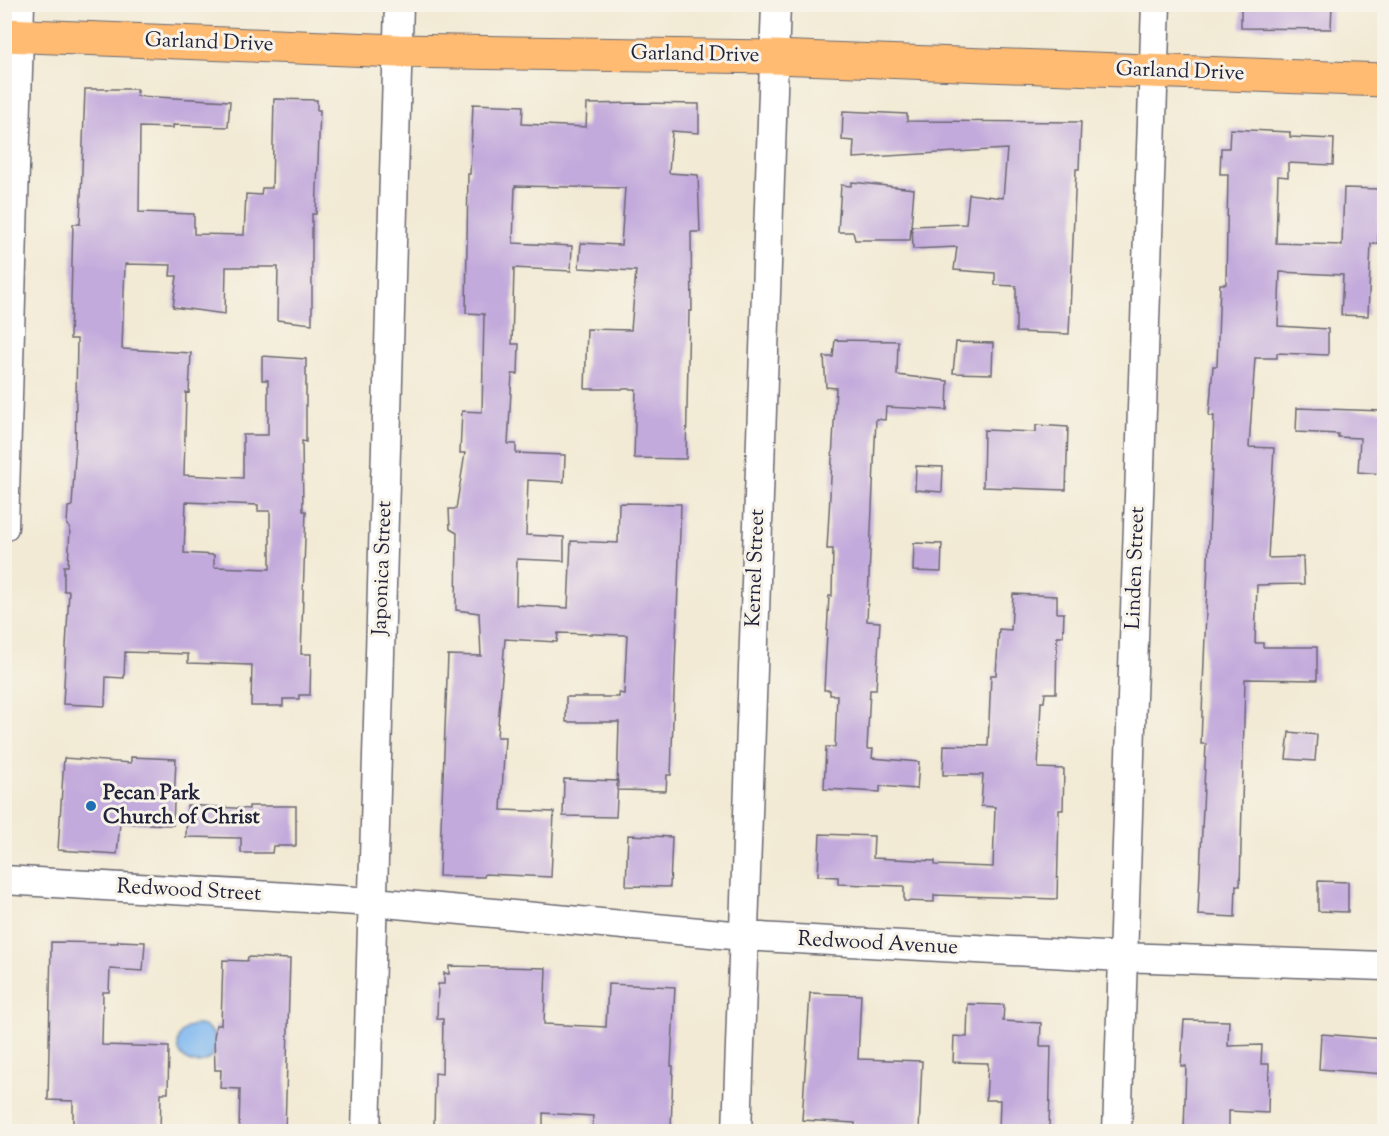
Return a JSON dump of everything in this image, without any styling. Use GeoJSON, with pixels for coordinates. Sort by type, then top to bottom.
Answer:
{"type":"FeatureCollection","features":[{"type":"Feature","properties":{"kind":"main road","name":"Garland Drive"},"geometry":{"type":"LineString","coordinates":[[15,25],[398,51],[774,57],[1384,80]]}},
{"type":"Feature","properties":{"kind":"street","name":"Japonica Street"},"geometry":{"type":"LineString","coordinates":[[366,1131],[399,4]]}},
{"type":"Feature","properties":{"kind":"street","name":"Kernel Street"},"geometry":{"type":"LineString","coordinates":[[737,1131],[776,4]]}},
{"type":"Feature","properties":{"kind":"street","name":"Linden Street"},"geometry":{"type":"LineString","coordinates":[[1117,1131],[1156,4]]}},
{"type":"Feature","properties":{"kind":"street"},"geometry":{"type":"LineString","coordinates":[[4,527],[15,25]]}},
{"type":"Feature","properties":{"kind":"street","name":"Redwood Street"},"geometry":{"type":"LineString","coordinates":[[4,880],[374,902]]}},
{"type":"Feature","properties":{"kind":"street","name":"Redwood Avenue"},"geometry":{"type":"LineString","coordinates":[[374,902],[743,936],[1122,957],[1384,966]]}},
{"type":"Feature","properties":{"kind":"water"},"geometry":{"type":"Polygon","coordinates":[[[197,1025],[210,1031],[216,1044],[210,1057],[197,1063],[184,1057],[178,1044],[184,1031],[197,1025]]]}},
{"type":"Feature","properties":{"kind":"building"},"geometry":{"type":"Polygon","coordinates":[[[1241,4],[1332,4],[1331,29],[1241,28],[1241,4]]]}},
{"type":"Feature","properties":{"kind":"building"},"geometry":{"type":"Polygon","coordinates":[[[85,89],[137,89],[137,96],[230,101],[228,127],[173,125],[173,128],[140,127],[139,212],[194,214],[194,234],[244,235],[246,194],[261,195],[262,188],[272,188],[274,99],[317,100],[317,110],[320,110],[316,214],[312,214],[312,324],[277,320],[278,267],[226,267],[225,314],[173,307],[177,276],[170,276],[171,265],[125,264],[122,349],[191,353],[189,393],[186,392],[184,475],[243,478],[243,435],[268,435],[268,380],[262,380],[262,356],[306,359],[306,442],[302,441],[303,511],[306,511],[301,654],[311,654],[310,695],[299,695],[299,699],[283,699],[283,706],[251,706],[252,665],[188,663],[188,654],[125,652],[124,678],[106,677],[105,706],[63,704],[69,591],[64,591],[64,566],[68,566],[70,528],[67,525],[68,507],[72,506],[75,456],[77,339],[70,339],[73,224],[80,224],[85,89]],[[186,502],[184,553],[214,555],[214,567],[270,569],[270,511],[258,511],[258,505],[186,502]]]}},
{"type":"Feature","properties":{"kind":"building"},"geometry":{"type":"Polygon","coordinates":[[[473,104],[523,106],[522,124],[586,127],[587,104],[699,104],[699,133],[672,131],[669,173],[698,175],[700,232],[691,232],[692,311],[689,311],[686,459],[634,458],[636,389],[585,389],[587,329],[631,330],[636,271],[579,268],[581,243],[621,245],[625,188],[515,186],[513,243],[572,246],[571,271],[514,268],[512,344],[519,344],[518,374],[512,374],[508,444],[516,444],[516,453],[565,455],[564,482],[528,480],[526,535],[564,537],[564,561],[517,559],[516,605],[568,608],[571,541],[618,543],[619,503],[681,504],[671,775],[667,775],[666,791],[617,790],[619,722],[566,722],[566,697],[619,697],[619,693],[624,694],[627,635],[558,633],[557,642],[505,639],[497,737],[505,737],[501,810],[554,812],[551,877],[485,874],[484,877],[439,876],[448,655],[481,656],[479,613],[456,610],[457,533],[450,529],[449,509],[456,509],[465,453],[460,453],[462,411],[482,412],[484,314],[466,313],[468,174],[470,174],[473,104]]]}},
{"type":"Feature","properties":{"kind":"building"},"geometry":{"type":"Polygon","coordinates":[[[843,111],[907,114],[907,121],[1081,122],[1079,169],[1076,169],[1069,334],[1016,332],[1016,286],[995,285],[995,273],[954,270],[957,247],[913,249],[912,226],[966,224],[969,194],[1003,198],[1007,149],[853,158],[854,141],[842,140],[843,111]]]}},
{"type":"Feature","properties":{"kind":"building"},"geometry":{"type":"Polygon","coordinates":[[[1230,129],[1290,132],[1290,137],[1334,139],[1333,165],[1288,163],[1288,177],[1278,176],[1276,243],[1342,245],[1344,188],[1380,189],[1378,244],[1371,244],[1368,316],[1341,315],[1343,275],[1280,272],[1278,326],[1328,329],[1328,355],[1277,353],[1277,358],[1255,358],[1249,447],[1274,448],[1268,558],[1303,557],[1304,584],[1257,585],[1255,643],[1263,643],[1263,647],[1317,647],[1317,680],[1245,679],[1240,886],[1236,885],[1235,917],[1198,915],[1206,744],[1201,744],[1214,416],[1209,416],[1213,366],[1217,366],[1220,284],[1226,284],[1228,174],[1220,174],[1221,148],[1229,148],[1230,129]]]}},
{"type":"Feature","properties":{"kind":"building"},"geometry":{"type":"Polygon","coordinates":[[[852,182],[914,189],[910,240],[855,240],[853,232],[838,232],[841,185],[851,186],[852,182]]]}},
{"type":"Feature","properties":{"kind":"building"},"geometry":{"type":"Polygon","coordinates":[[[835,340],[898,341],[897,375],[948,381],[947,410],[886,407],[885,420],[876,419],[867,621],[880,622],[876,690],[870,690],[867,749],[873,749],[872,758],[919,762],[917,789],[880,786],[880,792],[824,789],[826,747],[835,747],[837,695],[830,695],[830,690],[824,690],[829,596],[832,596],[833,549],[827,549],[836,388],[826,387],[824,357],[833,357],[835,340]]]}},
{"type":"Feature","properties":{"kind":"building"},"geometry":{"type":"Polygon","coordinates":[[[956,342],[993,343],[992,374],[953,373],[956,342]]]}},
{"type":"Feature","properties":{"kind":"building"},"geometry":{"type":"Polygon","coordinates":[[[1297,408],[1384,411],[1384,474],[1358,472],[1360,438],[1338,437],[1338,434],[1296,432],[1297,408]]]}},
{"type":"Feature","properties":{"kind":"building"},"geometry":{"type":"Polygon","coordinates":[[[1036,425],[1068,427],[1066,490],[983,487],[984,430],[1036,432],[1036,425]]]}},
{"type":"Feature","properties":{"kind":"building"},"geometry":{"type":"Polygon","coordinates":[[[916,466],[943,467],[942,492],[915,490],[916,466]]]}},
{"type":"Feature","properties":{"kind":"building"},"geometry":{"type":"Polygon","coordinates":[[[914,543],[942,544],[941,572],[913,571],[914,543]]]}},
{"type":"Feature","properties":{"kind":"building"},"geometry":{"type":"Polygon","coordinates":[[[1013,594],[1057,596],[1057,613],[1064,613],[1063,636],[1057,636],[1056,693],[1045,693],[1044,702],[1041,702],[1038,768],[1064,769],[1063,810],[1059,810],[1057,899],[934,895],[934,902],[904,901],[904,886],[838,884],[838,877],[818,876],[820,834],[874,836],[873,858],[935,861],[935,865],[993,867],[995,807],[981,806],[983,775],[943,775],[944,745],[988,746],[991,675],[996,675],[999,629],[1011,630],[1013,594]]]}},
{"type":"Feature","properties":{"kind":"building"},"geometry":{"type":"Polygon","coordinates":[[[1289,732],[1317,735],[1315,761],[1286,759],[1289,732]]]}},
{"type":"Feature","properties":{"kind":"building","name":"Pecan Park Church of Christ"},"geometry":{"type":"Polygon","coordinates":[[[131,757],[176,759],[173,825],[120,823],[117,854],[58,850],[64,758],[131,763],[131,757]]]}},
{"type":"Feature","properties":{"kind":"building"},"geometry":{"type":"Polygon","coordinates":[[[564,779],[618,781],[616,817],[563,816],[564,779]]]}},
{"type":"Feature","properties":{"kind":"building"},"geometry":{"type":"Polygon","coordinates":[[[187,805],[249,809],[249,806],[296,806],[296,846],[273,846],[272,853],[241,853],[241,838],[186,837],[187,805]]]}},
{"type":"Feature","properties":{"kind":"building"},"geometry":{"type":"Polygon","coordinates":[[[628,835],[672,837],[670,887],[626,886],[628,835]]]}},
{"type":"Feature","properties":{"kind":"building"},"geometry":{"type":"Polygon","coordinates":[[[1318,881],[1348,882],[1348,912],[1318,911],[1318,881]]]}},
{"type":"Feature","properties":{"kind":"building"},"geometry":{"type":"Polygon","coordinates":[[[118,941],[145,942],[143,971],[110,969],[109,992],[103,992],[102,1045],[169,1047],[168,1093],[161,1093],[160,1131],[73,1131],[73,1101],[48,1100],[51,942],[118,943],[118,941]]]}},
{"type":"Feature","properties":{"kind":"building"},"geometry":{"type":"Polygon","coordinates":[[[248,957],[290,959],[285,1131],[239,1131],[240,1089],[220,1088],[221,1070],[215,1070],[214,1037],[216,1025],[221,1025],[223,960],[247,961],[248,957]]]}},
{"type":"Feature","properties":{"kind":"building"},"geometry":{"type":"Polygon","coordinates":[[[449,966],[546,968],[544,1024],[606,1027],[608,984],[675,987],[671,1066],[673,1066],[671,1131],[592,1131],[593,1116],[543,1113],[543,1131],[434,1131],[435,1073],[442,1074],[443,1019],[437,1019],[438,984],[444,984],[444,973],[449,974],[449,966]]]}},
{"type":"Feature","properties":{"kind":"building"},"geometry":{"type":"Polygon","coordinates":[[[810,993],[861,995],[858,1059],[922,1061],[919,1131],[855,1131],[855,1123],[802,1120],[810,993]]]}},
{"type":"Feature","properties":{"kind":"building"},"geometry":{"type":"Polygon","coordinates":[[[968,1004],[1004,1005],[1003,1021],[1041,1023],[1040,1046],[1051,1046],[1049,1130],[999,1131],[1000,1100],[986,1100],[988,1063],[953,1062],[954,1036],[967,1037],[968,1004]]]}},
{"type":"Feature","properties":{"kind":"building"},"geometry":{"type":"Polygon","coordinates":[[[1184,1020],[1229,1021],[1228,1046],[1262,1045],[1261,1064],[1269,1064],[1268,1113],[1229,1111],[1229,1131],[1184,1131],[1186,1066],[1181,1066],[1184,1020]]]}},
{"type":"Feature","properties":{"kind":"building"},"geometry":{"type":"Polygon","coordinates":[[[1321,1034],[1384,1039],[1384,1074],[1319,1069],[1321,1034]]]}},
{"type":"Feature","properties":{"kind":"place","name":"Pecan Park Church of Christ"},"geometry":{"type":"Point","coordinates":[91,806]}}]}
